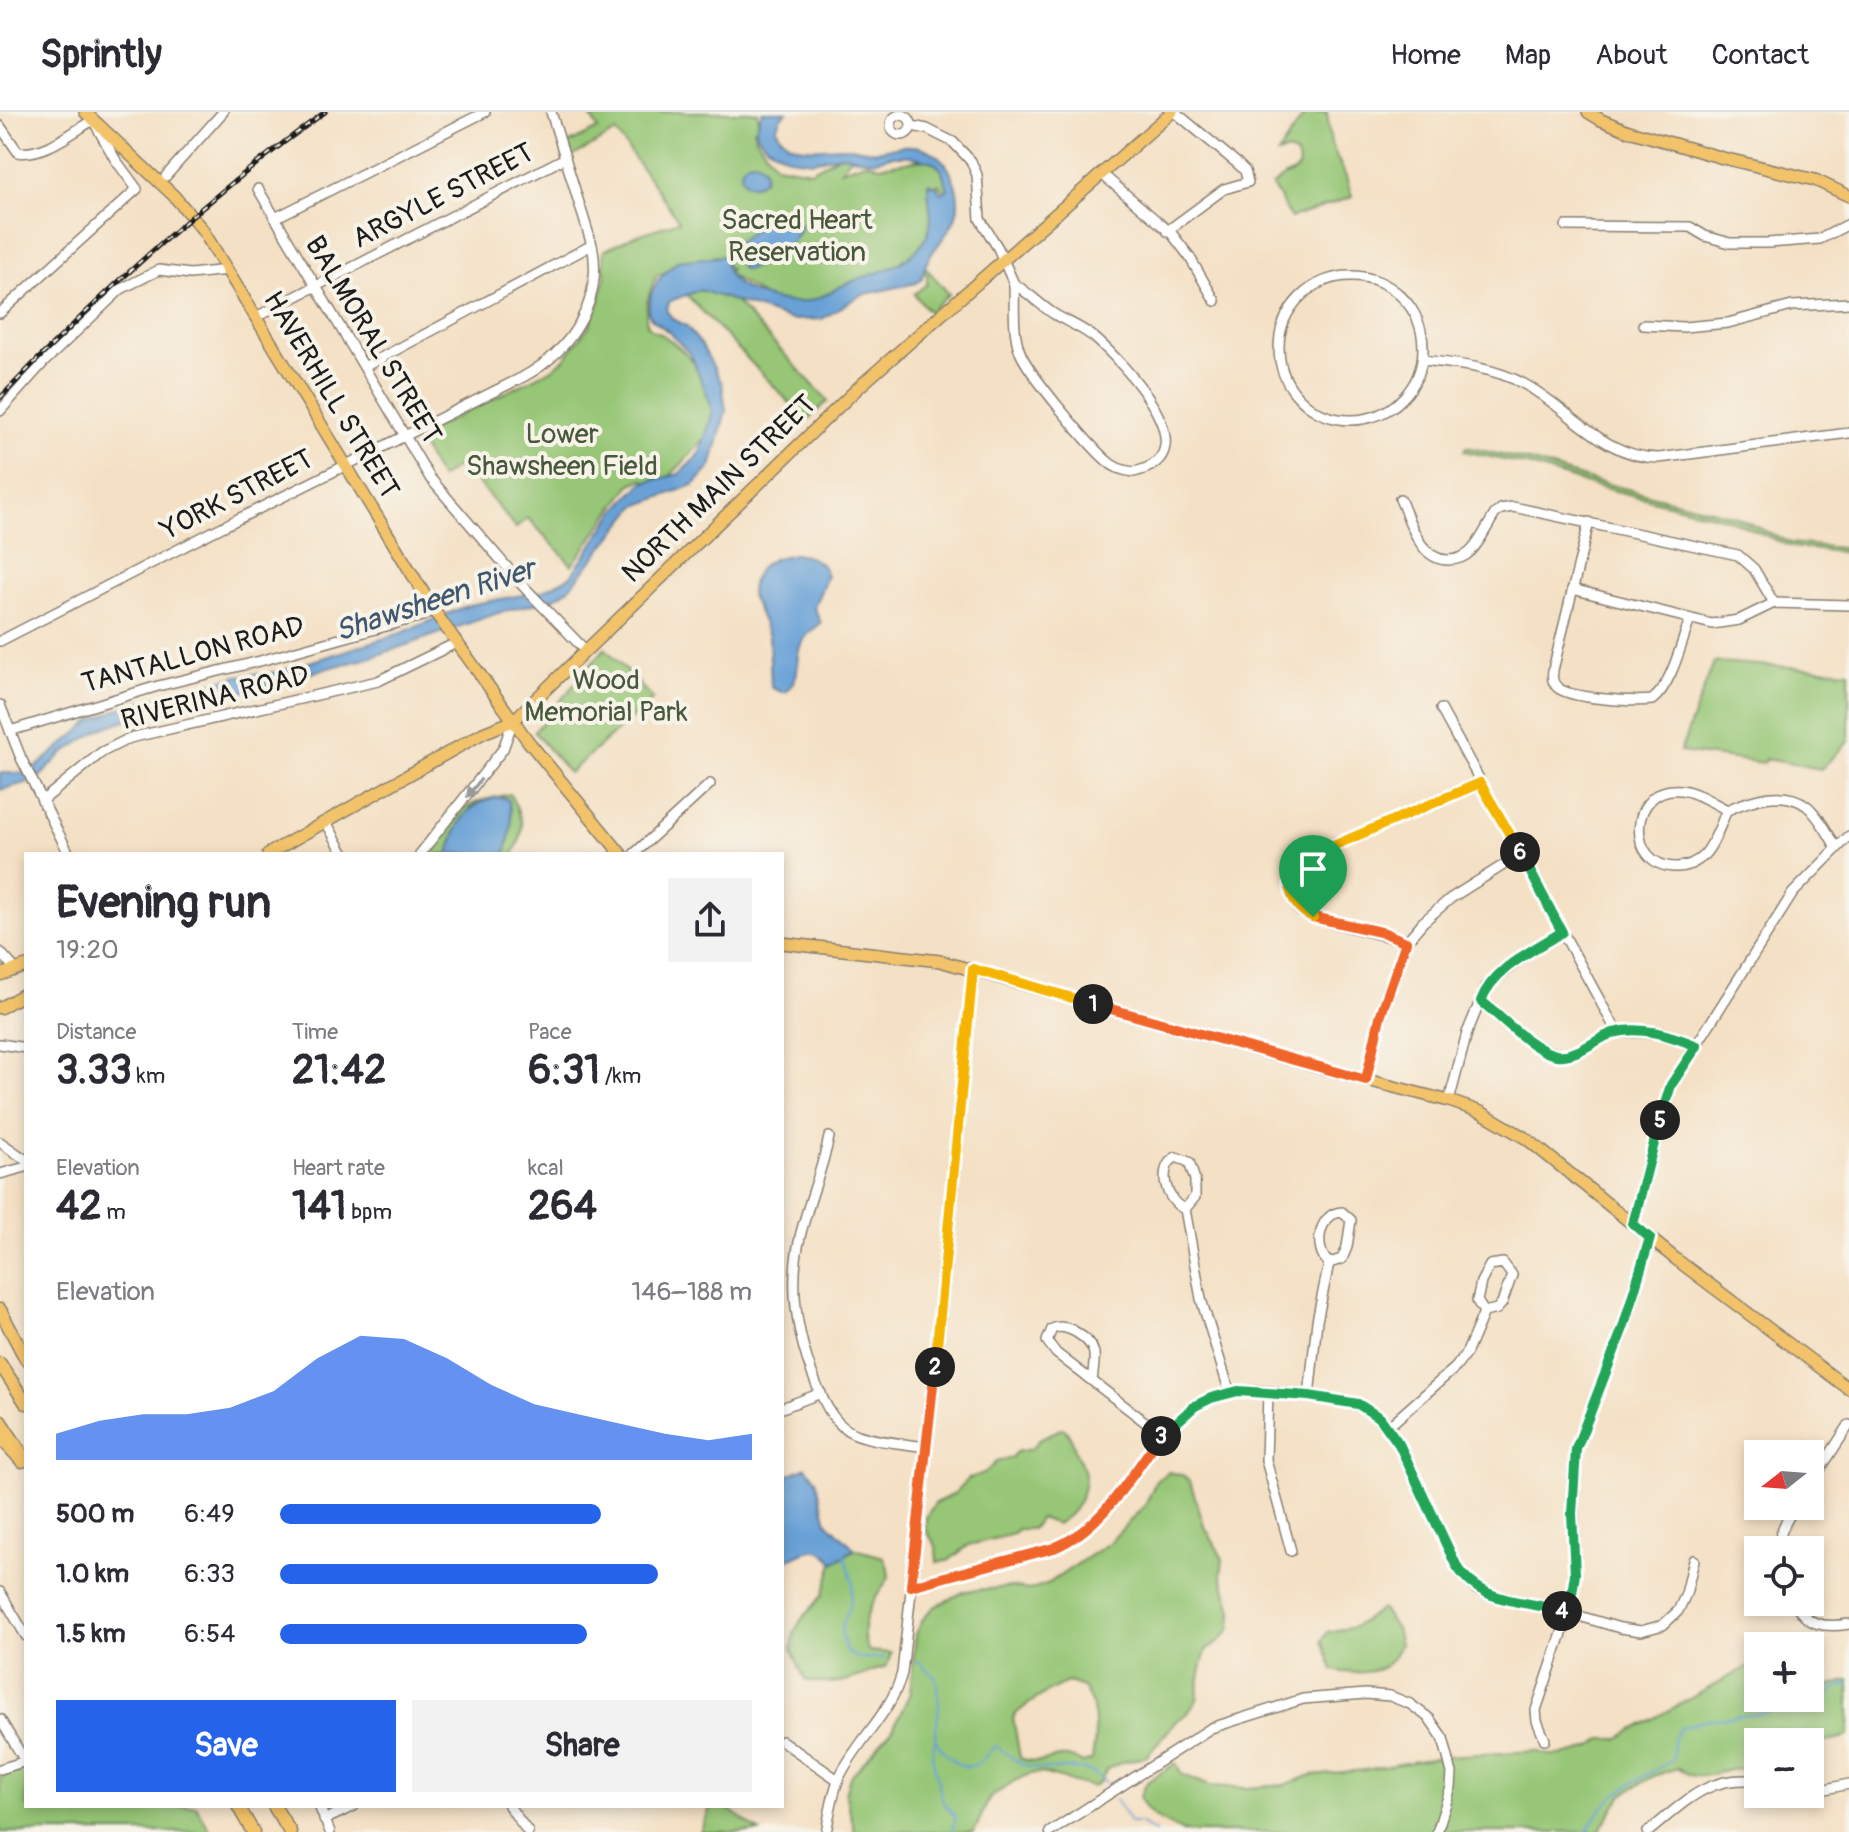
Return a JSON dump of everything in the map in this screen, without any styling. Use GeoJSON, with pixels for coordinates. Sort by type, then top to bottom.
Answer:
{"type":"FeatureCollection","features":[{"type":"Feature","properties":{"kind":"highway"},"geometry":{"type":"LineString","coordinates":[[0,1310],[24,1355]]}},
{"type":"Feature","properties":{"kind":"highway"},"geometry":{"type":"LineString","coordinates":[[0,1364],[24,1400]]}},
{"type":"Feature","properties":{"kind":"highway"},"geometry":{"type":"LineString","coordinates":[[0,1421],[24,1459]]}},
{"type":"Feature","properties":{"kind":"highway"},"geometry":{"type":"LineString","coordinates":[[0,1437],[24,1460]]}},
{"type":"Feature","properties":{"kind":"highway"},"geometry":{"type":"LineString","coordinates":[[239,1808],[253,1832]]}},
{"type":"Feature","properties":{"kind":"highway"},"geometry":{"type":"LineString","coordinates":[[275,1808],[290,1832]]}},
{"type":"Feature","properties":{"kind":"main road","name":"NORTH MAIN STREET"},"geometry":{"type":"LineString","coordinates":[[272,852],[483,733],[513,721],[860,386],[1174,112]]}},
{"type":"Feature","properties":{"kind":"main road"},"geometry":{"type":"LineString","coordinates":[[1588,112],[1629,131],[1815,180],[1849,196]]}},
{"type":"Feature","properties":{"kind":"main road","name":"HAVERHILL STREET"},"geometry":{"type":"LineString","coordinates":[[89,116],[185,209],[228,270],[453,640],[513,721],[619,852]]}},
{"type":"Feature","properties":{"kind":"main road"},"geometry":{"type":"LineString","coordinates":[[784,943],[940,961],[973,969],[1449,1101],[1493,1117],[1519,1133],[1650,1238],[1849,1389]]}},
{"type":"Feature","properties":{"kind":"main road"},"geometry":{"type":"LineString","coordinates":[[0,975],[21,968]]}},
{"type":"Feature","properties":{"kind":"main road"},"geometry":{"type":"LineString","coordinates":[[0,1008],[24,994]]}},
{"type":"Feature","properties":{"kind":"street"},"geometry":{"type":"LineString","coordinates":[[166,176],[223,112]]}},
{"type":"Feature","properties":{"kind":"street"},"geometry":{"type":"LineString","coordinates":[[275,218],[485,112]]}},
{"type":"Feature","properties":{"kind":"street","name":"YORK STREET"},"geometry":{"type":"LineString","coordinates":[[0,641],[523,377],[559,352],[579,325],[594,278],[592,245],[551,112]]}},
{"type":"Feature","properties":{"kind":"street"},"geometry":{"type":"LineString","coordinates":[[920,112],[911,122],[953,142],[971,161],[977,175],[980,219],[1014,284],[1015,330],[1026,363],[1114,466],[1134,472],[1157,460],[1165,446],[1165,432],[1152,403],[1095,338],[1053,314],[1014,284]]}},
{"type":"Feature","properties":{"kind":"street"},"geometry":{"type":"LineString","coordinates":[[1167,231],[1224,189],[1248,182],[1245,171],[1238,164],[1174,112]]}},
{"type":"Feature","properties":{"kind":"street"},"geometry":{"type":"LineString","coordinates":[[0,126],[18,152],[28,154],[49,146],[89,116],[137,189],[0,313]]}},
{"type":"Feature","properties":{"kind":"street","name":"ARGYLE STREET"},"geometry":{"type":"LineString","coordinates":[[256,317],[565,158]]}},
{"type":"Feature","properties":{"kind":"street"},"geometry":{"type":"LineString","coordinates":[[1102,174],[1167,231],[1189,256],[1215,301]]}},
{"type":"Feature","properties":{"kind":"street","name":"BALMORAL STREET"},"geometry":{"type":"LineString","coordinates":[[258,189],[436,487],[524,587],[586,651]]}},
{"type":"Feature","properties":{"kind":"street"},"geometry":{"type":"LineString","coordinates":[[1566,226],[1690,227],[1705,236],[1730,243],[1768,243],[1820,239],[1849,224]]}},
{"type":"Feature","properties":{"kind":"street"},"geometry":{"type":"LineString","coordinates":[[364,367],[592,245]]}},
{"type":"Feature","properties":{"kind":"street"},"geometry":{"type":"LineString","coordinates":[[0,411],[43,363],[125,286],[159,270],[190,274],[228,270]]}},
{"type":"Feature","properties":{"kind":"street"},"geometry":{"type":"LineString","coordinates":[[1341,277],[1363,277],[1394,290],[1410,306],[1420,326],[1422,360],[1409,391],[1393,407],[1362,419],[1339,419],[1318,412],[1293,390],[1280,358],[1281,336],[1288,314],[1310,289],[1341,277]]}},
{"type":"Feature","properties":{"kind":"street"},"geometry":{"type":"LineString","coordinates":[[1643,325],[1684,327],[1728,323],[1792,306],[1849,303]]}},
{"type":"Feature","properties":{"kind":"street"},"geometry":{"type":"LineString","coordinates":[[1422,360],[1475,367],[1526,385],[1590,431],[1627,453],[1642,457],[1659,458],[1849,433]]}},
{"type":"Feature","properties":{"kind":"street"},"geometry":{"type":"LineString","coordinates":[[1400,499],[1424,548],[1432,556],[1444,560],[1456,559],[1471,552],[1495,514],[1508,507],[1738,555],[1754,569],[1774,603]]}},
{"type":"Feature","properties":{"kind":"street"},"geometry":{"type":"LineString","coordinates":[[1589,522],[1552,677],[1557,688],[1572,695],[1652,700],[1659,696],[1666,683],[1690,619]]}},
{"type":"Feature","properties":{"kind":"street"},"geometry":{"type":"LineString","coordinates":[[1572,589],[1712,624],[1739,620],[1774,603],[1849,605]]}},
{"type":"Feature","properties":{"kind":"street","name":"TANTALLON ROAD"},"geometry":{"type":"LineString","coordinates":[[10,731],[158,686],[435,613]]}},
{"type":"Feature","properties":{"kind":"street","name":"RIVERINA ROAD"},"geometry":{"type":"LineString","coordinates":[[40,797],[102,752],[130,738],[378,681],[453,640]]}},
{"type":"Feature","properties":{"kind":"street"},"geometry":{"type":"LineString","coordinates":[[0,705],[21,758],[68,852]]}},
{"type":"Feature","properties":{"kind":"street"},"geometry":{"type":"LineString","coordinates":[[1441,709],[1617,1032]]}},
{"type":"Feature","properties":{"kind":"street"},"geometry":{"type":"LineString","coordinates":[[422,852],[504,749],[513,721]]}},
{"type":"Feature","properties":{"kind":"street"},"geometry":{"type":"LineString","coordinates":[[1406,942],[1385,933],[1313,917],[1300,911],[1294,904],[1290,887],[1295,870],[1319,852],[1480,783]]}},
{"type":"Feature","properties":{"kind":"street"},"geometry":{"type":"LineString","coordinates":[[636,852],[710,784]]}},
{"type":"Feature","properties":{"kind":"street"},"geometry":{"type":"LineString","coordinates":[[1727,810],[1710,846],[1694,863],[1679,867],[1664,865],[1651,857],[1641,844],[1638,829],[1641,814],[1649,801],[1662,793],[1685,791],[1727,810],[1755,800],[1782,797],[1799,801],[1814,813],[1837,848]]}},
{"type":"Feature","properties":{"kind":"street"},"geometry":{"type":"LineString","coordinates":[[326,822],[343,852]]}},
{"type":"Feature","properties":{"kind":"street"},"geometry":{"type":"LineString","coordinates":[[1633,1224],[1671,1085],[1793,893],[1849,836]]}},
{"type":"Feature","properties":{"kind":"street"},"geometry":{"type":"LineString","coordinates":[[1366,1080],[1380,1017],[1406,942],[1443,904],[1521,854]]}},
{"type":"Feature","properties":{"kind":"street"},"geometry":{"type":"LineString","coordinates":[[1449,1101],[1467,1033],[1486,987],[1502,972],[1562,932]]}},
{"type":"Feature","properties":{"kind":"street"},"geometry":{"type":"LineString","coordinates":[[0,952],[21,968]]}},
{"type":"Feature","properties":{"kind":"street"},"geometry":{"type":"LineString","coordinates":[[826,1832],[838,1780],[856,1750],[883,1717],[897,1691],[902,1673],[940,1327],[973,969]]}},
{"type":"Feature","properties":{"kind":"street"},"geometry":{"type":"LineString","coordinates":[[1481,1001],[1531,1041],[1557,1055],[1574,1052],[1617,1032],[1664,1033],[1697,1046]]}},
{"type":"Feature","properties":{"kind":"street"},"geometry":{"type":"LineString","coordinates":[[0,1044],[24,1048]]}},
{"type":"Feature","properties":{"kind":"street"},"geometry":{"type":"LineString","coordinates":[[829,1137],[800,1235],[794,1278],[797,1322],[821,1393],[836,1422],[855,1434],[925,1447]]}},
{"type":"Feature","properties":{"kind":"street"},"geometry":{"type":"LineString","coordinates":[[0,1142],[24,1159]]}},
{"type":"Feature","properties":{"kind":"street"},"geometry":{"type":"LineString","coordinates":[[1185,1209],[1195,1197],[1195,1180],[1189,1162],[1176,1157],[1166,1166],[1167,1183],[1173,1201],[1185,1209],[1201,1299],[1230,1393]]}},
{"type":"Feature","properties":{"kind":"street"},"geometry":{"type":"LineString","coordinates":[[0,1174],[24,1168]]}},
{"type":"Feature","properties":{"kind":"street"},"geometry":{"type":"LineString","coordinates":[[1309,1396],[1317,1321],[1329,1263],[1320,1250],[1323,1229],[1328,1216],[1342,1212],[1351,1220],[1347,1247],[1342,1259],[1329,1263]]}},
{"type":"Feature","properties":{"kind":"street"},"geometry":{"type":"LineString","coordinates":[[1545,1740],[1536,1710],[1569,1613],[1575,1574],[1572,1514],[1576,1449],[1623,1328],[1650,1238]]}},
{"type":"Feature","properties":{"kind":"street"},"geometry":{"type":"LineString","coordinates":[[1502,1263],[1512,1273],[1508,1288],[1500,1307],[1484,1312],[1477,1303],[1478,1290],[1488,1267],[1502,1263]]}},
{"type":"Feature","properties":{"kind":"street"},"geometry":{"type":"LineString","coordinates":[[1388,1427],[1456,1367],[1467,1352],[1484,1312]]}},
{"type":"Feature","properties":{"kind":"street"},"geometry":{"type":"LineString","coordinates":[[1092,1381],[1094,1354],[1090,1346],[1069,1328],[1059,1326],[1052,1329],[1047,1337],[1048,1344],[1092,1381],[1162,1435]]}},
{"type":"Feature","properties":{"kind":"street"},"geometry":{"type":"LineString","coordinates":[[911,1586],[1072,1541],[1098,1519],[1162,1435],[1190,1409],[1211,1398],[1230,1393],[1268,1392],[1309,1396],[1358,1404],[1374,1413],[1388,1427],[1407,1459],[1465,1580],[1491,1596],[1569,1613],[1631,1631],[1657,1628],[1671,1619],[1682,1606],[1694,1560]]}},
{"type":"Feature","properties":{"kind":"street"},"geometry":{"type":"LineString","coordinates":[[1268,1392],[1266,1460],[1291,1551]]}},
{"type":"Feature","properties":{"kind":"street"},"geometry":{"type":"LineString","coordinates":[[784,1407],[821,1393]]}},
{"type":"Feature","properties":{"kind":"street"},"geometry":{"type":"LineString","coordinates":[[1824,1463],[1849,1425]]}},
{"type":"Feature","properties":{"kind":"street"},"geometry":{"type":"LineString","coordinates":[[0,1592],[23,1623]]}},
{"type":"Feature","properties":{"kind":"street"},"geometry":{"type":"LineString","coordinates":[[1805,1616],[1818,1625],[1849,1624]]}},
{"type":"Feature","properties":{"kind":"street"},"geometry":{"type":"LineString","coordinates":[[1050,1832],[1211,1728],[1303,1699],[1326,1695],[1378,1694],[1400,1699],[1420,1710],[1443,1738],[1452,1773],[1449,1796],[1437,1832]]}},
{"type":"Feature","properties":{"kind":"street"},"geometry":{"type":"LineString","coordinates":[[0,1719],[24,1758]]}},
{"type":"Feature","properties":{"kind":"street"},"geometry":{"type":"LineString","coordinates":[[784,1742],[838,1780]]}},
{"type":"Feature","properties":{"kind":"street"},"geometry":{"type":"LineString","coordinates":[[0,1769],[24,1762]]}},
{"type":"Feature","properties":{"kind":"street"},"geometry":{"type":"LineString","coordinates":[[1653,1830],[1699,1791],[1714,1784],[1744,1779]]}},
{"type":"Feature","properties":{"kind":"street"},"geometry":{"type":"LineString","coordinates":[[1824,1789],[1849,1784]]}},
{"type":"Feature","properties":{"kind":"street"},"geometry":{"type":"LineString","coordinates":[[320,1808],[330,1832]]}},
{"type":"Feature","properties":{"kind":"street"},"geometry":{"type":"LineString","coordinates":[[324,1820],[350,1808]]}},
{"type":"Feature","properties":{"kind":"street"},"geometry":{"type":"LineString","coordinates":[[510,1808],[524,1831]]}},
{"type":"Feature","properties":{"kind":"green space"},"geometry":{"type":"Polygon","coordinates":[[[588,112],[758,112],[758,125],[754,130],[756,138],[776,165],[811,171],[844,153],[852,156],[841,170],[865,162],[880,166],[924,159],[946,163],[949,196],[938,184],[932,186],[941,231],[897,268],[807,306],[768,299],[728,274],[730,269],[716,256],[657,275],[648,302],[647,323],[697,366],[709,392],[714,419],[700,443],[665,481],[658,477],[631,484],[572,565],[528,518],[516,528],[462,464],[440,478],[416,437],[551,370],[564,359],[589,326],[605,277],[603,251],[679,221],[616,132],[570,158],[566,145],[598,129],[588,112]]]}},
{"type":"Feature","properties":{"kind":"green space"},"geometry":{"type":"Polygon","coordinates":[[[1306,112],[1327,112],[1331,144],[1352,197],[1291,218],[1272,186],[1298,167],[1296,154],[1287,151],[1278,154],[1306,112]]]}},
{"type":"Feature","properties":{"kind":"green space"},"geometry":{"type":"Polygon","coordinates":[[[926,268],[949,294],[929,312],[914,294],[927,284],[927,274],[921,272],[926,268]]]}},
{"type":"Feature","properties":{"kind":"green space"},"geometry":{"type":"Polygon","coordinates":[[[682,290],[731,297],[828,401],[807,421],[682,290]]]}},
{"type":"Feature","properties":{"kind":"green space"},"geometry":{"type":"Polygon","coordinates":[[[1466,447],[1734,516],[1791,543],[1849,549],[1849,553],[1792,547],[1728,519],[1464,451],[1466,447]]]}},
{"type":"Feature","properties":{"kind":"green space","name":"Wood Memorial Park"},"geometry":{"type":"Polygon","coordinates":[[[605,648],[653,699],[569,773],[534,732],[605,648]]]}},
{"type":"Feature","properties":{"kind":"green space"},"geometry":{"type":"Polygon","coordinates":[[[1714,662],[1849,671],[1849,741],[1821,769],[1765,759],[1764,763],[1680,752],[1714,662]]]}},
{"type":"Feature","properties":{"kind":"green space"},"geometry":{"type":"Polygon","coordinates":[[[510,794],[522,824],[521,838],[514,852],[430,852],[465,808],[479,801],[510,794]]]}},
{"type":"Feature","properties":{"kind":"green space"},"geometry":{"type":"Polygon","coordinates":[[[1063,1428],[1071,1438],[1085,1475],[1081,1497],[1074,1510],[1056,1524],[1040,1518],[1032,1529],[1017,1529],[1014,1534],[969,1545],[948,1561],[937,1562],[936,1546],[926,1530],[926,1517],[935,1503],[954,1494],[968,1479],[986,1472],[996,1462],[1011,1458],[1016,1452],[1032,1449],[1039,1439],[1063,1428]]]}},
{"type":"Feature","properties":{"kind":"green space"},"geometry":{"type":"Polygon","coordinates":[[[1168,1472],[1182,1475],[1190,1482],[1204,1525],[1223,1559],[1221,1574],[1232,1610],[1231,1628],[1221,1640],[1206,1650],[1197,1700],[1187,1714],[1176,1721],[1147,1756],[1107,1769],[1100,1782],[1092,1787],[1042,1773],[1014,1781],[989,1799],[974,1832],[855,1832],[845,1793],[850,1777],[893,1729],[910,1693],[916,1634],[923,1619],[934,1607],[965,1591],[1012,1587],[1029,1590],[1049,1583],[1110,1542],[1146,1504],[1156,1481],[1168,1472]],[[1068,1682],[1062,1684],[1013,1717],[1020,1758],[1039,1761],[1065,1757],[1083,1763],[1092,1760],[1095,1738],[1093,1706],[1083,1687],[1068,1682]]]}},
{"type":"Feature","properties":{"kind":"green space"},"geometry":{"type":"Polygon","coordinates":[[[855,1549],[884,1557],[888,1568],[889,1578],[872,1604],[864,1633],[869,1651],[891,1653],[887,1666],[837,1682],[805,1680],[792,1650],[794,1633],[823,1595],[833,1563],[855,1549]]]}},
{"type":"Feature","properties":{"kind":"green space"},"geometry":{"type":"Polygon","coordinates":[[[1381,1609],[1396,1628],[1400,1645],[1390,1662],[1370,1671],[1355,1673],[1333,1670],[1322,1641],[1328,1632],[1354,1627],[1381,1609]]]}},
{"type":"Feature","properties":{"kind":"green space"},"geometry":{"type":"Polygon","coordinates":[[[1744,1669],[1744,1712],[1824,1712],[1824,1687],[1849,1680],[1849,1736],[1824,1742],[1824,1728],[1744,1728],[1744,1770],[1697,1776],[1678,1768],[1654,1776],[1623,1794],[1598,1832],[1183,1832],[1152,1814],[1140,1797],[1147,1782],[1176,1763],[1181,1774],[1210,1786],[1247,1788],[1284,1785],[1312,1775],[1365,1770],[1446,1756],[1537,1751],[1552,1755],[1571,1753],[1602,1739],[1617,1739],[1744,1669]]]}},
{"type":"Feature","properties":{"kind":"green space"},"geometry":{"type":"Polygon","coordinates":[[[24,1769],[24,1808],[197,1808],[211,1832],[0,1832],[0,1777],[24,1769]]]}},
{"type":"Feature","properties":{"kind":"green space"},"geometry":{"type":"Polygon","coordinates":[[[710,1808],[727,1808],[760,1832],[700,1832],[710,1808]]]}},
{"type":"Feature","properties":{"kind":"water"},"geometry":{"type":"Polygon","coordinates":[[[762,112],[787,112],[776,128],[782,137],[798,147],[851,147],[880,151],[907,146],[928,150],[943,161],[954,180],[958,205],[956,216],[931,255],[922,278],[916,283],[861,295],[822,319],[792,320],[700,290],[670,301],[666,310],[673,319],[685,325],[701,344],[722,383],[726,411],[711,467],[694,485],[636,506],[569,589],[553,599],[498,613],[369,658],[280,683],[142,714],[101,729],[62,754],[37,780],[0,790],[0,773],[29,773],[91,721],[127,705],[237,676],[278,672],[401,633],[469,605],[543,591],[571,576],[616,510],[642,483],[679,474],[699,455],[712,415],[710,402],[691,355],[648,312],[651,294],[658,280],[677,261],[724,256],[729,274],[753,293],[788,302],[813,300],[892,267],[911,255],[929,230],[928,183],[937,186],[941,193],[948,189],[941,169],[933,162],[910,156],[891,156],[873,161],[842,155],[812,161],[789,158],[767,146],[757,135],[762,112]]]}},
{"type":"Feature","properties":{"kind":"water"},"geometry":{"type":"Polygon","coordinates":[[[753,161],[762,164],[765,173],[762,182],[753,185],[744,182],[741,173],[744,164],[753,161]]]}},
{"type":"Feature","properties":{"kind":"water"},"geometry":{"type":"Polygon","coordinates":[[[791,216],[800,225],[787,246],[752,268],[745,270],[740,267],[737,249],[740,240],[769,218],[791,216]]]}},
{"type":"Feature","properties":{"kind":"water"},"geometry":{"type":"Polygon","coordinates":[[[794,554],[815,560],[827,576],[814,607],[821,623],[802,642],[795,678],[786,692],[781,692],[771,687],[769,636],[751,595],[754,577],[763,565],[794,554]]]}},
{"type":"Feature","properties":{"kind":"water"},"geometry":{"type":"Polygon","coordinates":[[[498,797],[508,799],[511,820],[505,852],[450,852],[464,816],[486,800],[498,797]]]}},
{"type":"Feature","properties":{"kind":"water"},"geometry":{"type":"Polygon","coordinates":[[[806,1467],[816,1480],[827,1522],[855,1549],[833,1563],[822,1551],[816,1550],[803,1552],[784,1562],[784,1477],[806,1467]]]}},
{"type":"Feature","properties":{"kind":"waterway"},"geometry":{"type":"LineString","coordinates":[[845,1556],[853,1583],[850,1606],[841,1630],[846,1652],[858,1658],[885,1658]]}},
{"type":"Feature","properties":{"kind":"waterway"},"geometry":{"type":"LineString","coordinates":[[917,1660],[936,1678],[939,1706],[935,1739],[955,1762],[975,1765],[996,1746],[1029,1767],[1082,1769],[1109,1785]]}},
{"type":"Feature","properties":{"kind":"waterway"},"geometry":{"type":"LineString","coordinates":[[1587,1832],[1613,1797],[1673,1760],[1673,1739],[1680,1728],[1707,1720],[1767,1713],[1793,1700],[1820,1700],[1849,1684]]}},
{"type":"Feature","properties":{"kind":"waterway"},"geometry":{"type":"LineString","coordinates":[[935,1740],[932,1756],[943,1803],[956,1817],[952,1832]]}},
{"type":"Feature","properties":{"kind":"waterway"},"geometry":{"type":"LineString","coordinates":[[1115,1800],[1131,1823],[1140,1823],[1155,1832]]}},
{"type":"Feature","properties":{"kind":"railway"},"geometry":{"type":"LineString","coordinates":[[0,398],[156,248],[281,144],[325,112]]}},
{"type":"Feature","properties":{"kind":"route"},"geometry":{"type":"LineString","coordinates":[[1480,783],[1562,932],[1502,972],[1486,987],[1481,1001],[1531,1041],[1557,1055],[1574,1052],[1617,1032],[1654,1031],[1673,1035],[1697,1046],[1671,1085],[1664,1107],[1633,1224],[1650,1238],[1623,1328],[1576,1449],[1572,1514],[1575,1574],[1569,1613],[1491,1596],[1465,1580],[1399,1444],[1374,1413],[1344,1400],[1254,1391],[1238,1391],[1211,1398],[1182,1415],[1162,1435],[1098,1519],[1072,1541],[911,1586],[940,1327],[973,969],[1366,1080],[1380,1017],[1406,942],[1385,933],[1313,917],[1294,904],[1290,887],[1299,864],[1319,852],[1480,783]]}},
{"type":"Feature","properties":{"kind":"park label","name":"Sacred Heart Reservation"},"geometry":{"type":"Point","coordinates":[797,236]}},
{"type":"Feature","properties":{"kind":"park label","name":"Lower Shawsheen Field"},"geometry":{"type":"Point","coordinates":[562,450]}},
{"type":"Feature","properties":{"kind":"water label","name":"Shawsheen River"},"geometry":{"type":"Point","coordinates":[435,600]}}]}
